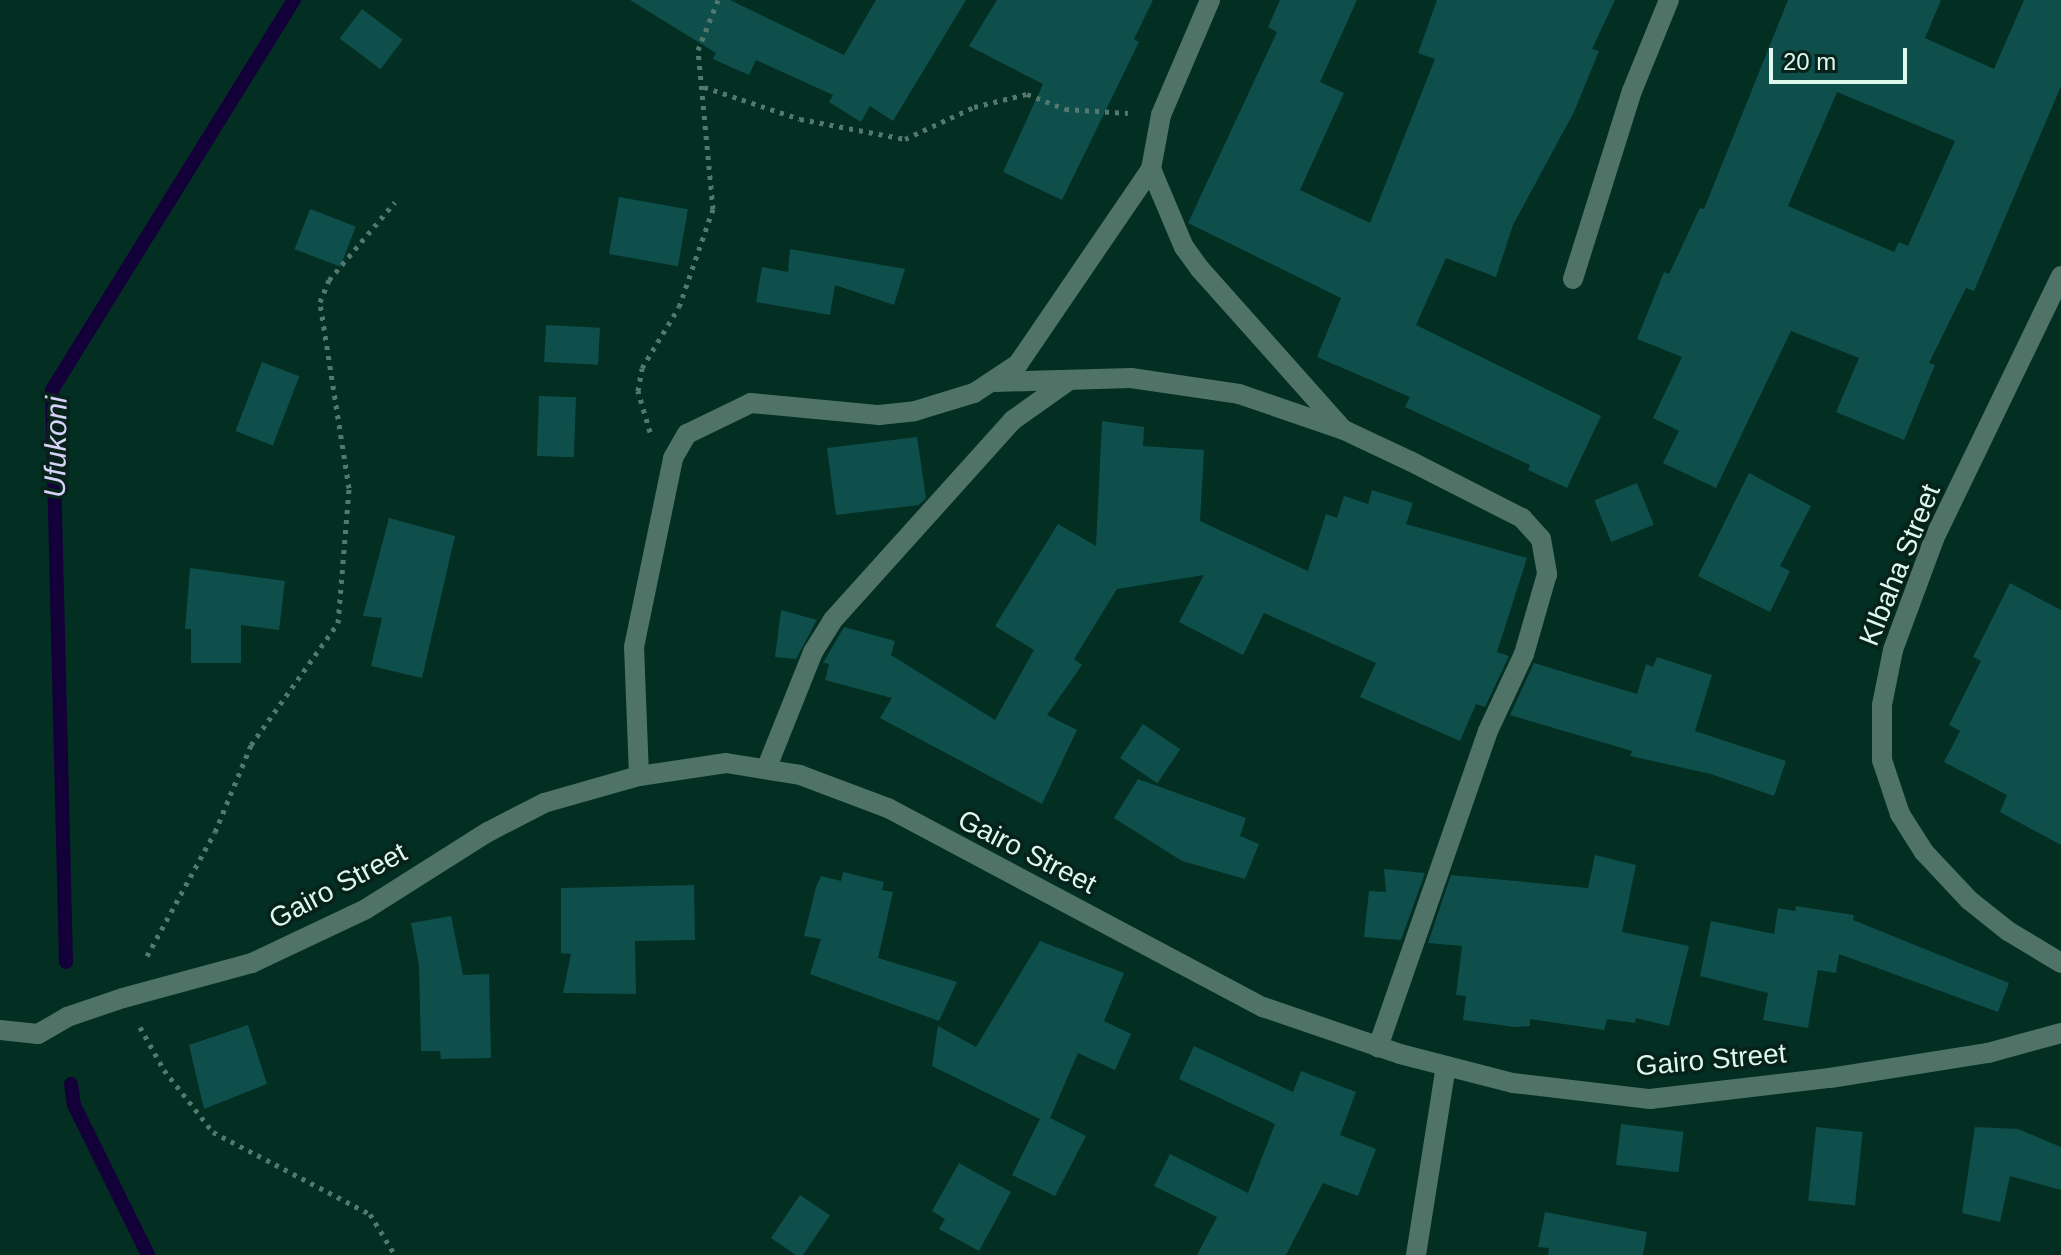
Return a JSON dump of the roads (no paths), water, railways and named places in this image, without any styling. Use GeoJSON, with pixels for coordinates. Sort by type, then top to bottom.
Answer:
{"type":"FeatureCollection","features":[{"type":"Feature","properties":{"kind":"street"},"geometry":{"type":"LineString","coordinates":[[639,776],[634,647],[673,458],[687,434],[733,408],[791,404],[879,415],[915,411],[995,382],[1018,364],[1151,169],[1161,115],[1210,0]]}},
{"type":"Feature","properties":{"kind":"street"},"geometry":{"type":"LineString","coordinates":[[1573,279],[1632,91],[1669,0]]}},
{"type":"Feature","properties":{"kind":"street"},"geometry":{"type":"LineString","coordinates":[[1151,169],[1184,247],[1200,269],[1344,430]]}},
{"type":"Feature","properties":{"kind":"street","name":"KIbaha Street"},"geometry":{"type":"LineString","coordinates":[[2061,276],[1934,539],[1898,636],[1882,705],[1882,760],[1900,814],[1924,852],[1998,924],[2061,963]]}},
{"type":"Feature","properties":{"kind":"street"},"geometry":{"type":"LineString","coordinates":[[767,767],[813,652],[832,621],[1013,420],[1068,381]]}},
{"type":"Feature","properties":{"kind":"street"},"geometry":{"type":"LineString","coordinates":[[995,382],[1179,382],[1239,394],[1344,430],[1522,518],[1547,556],[1524,654],[1488,731],[1378,1047]]}},
{"type":"Feature","properties":{"kind":"street","name":"Gairo Street"},"geometry":{"type":"LineString","coordinates":[[0,1030],[38,1034],[67,1017],[123,998],[252,963],[366,909],[488,832],[544,803],[639,776],[726,763],[767,767],[888,808],[1263,1007],[1378,1047],[1513,1083],[1650,1099],[1988,1053],[2061,1033]]}},
{"type":"Feature","properties":{"kind":"street"},"geometry":{"type":"LineString","coordinates":[[1416,1255],[1446,1066]]}},
{"type":"Feature","properties":{"kind":"waterway","name":"Ufukoni"},"geometry":{"type":"LineString","coordinates":[[66,962],[52,390],[294,0]]}},
{"type":"Feature","properties":{"kind":"waterway"},"geometry":{"type":"LineString","coordinates":[[71,1084],[74,1105],[148,1255]]}}]}
